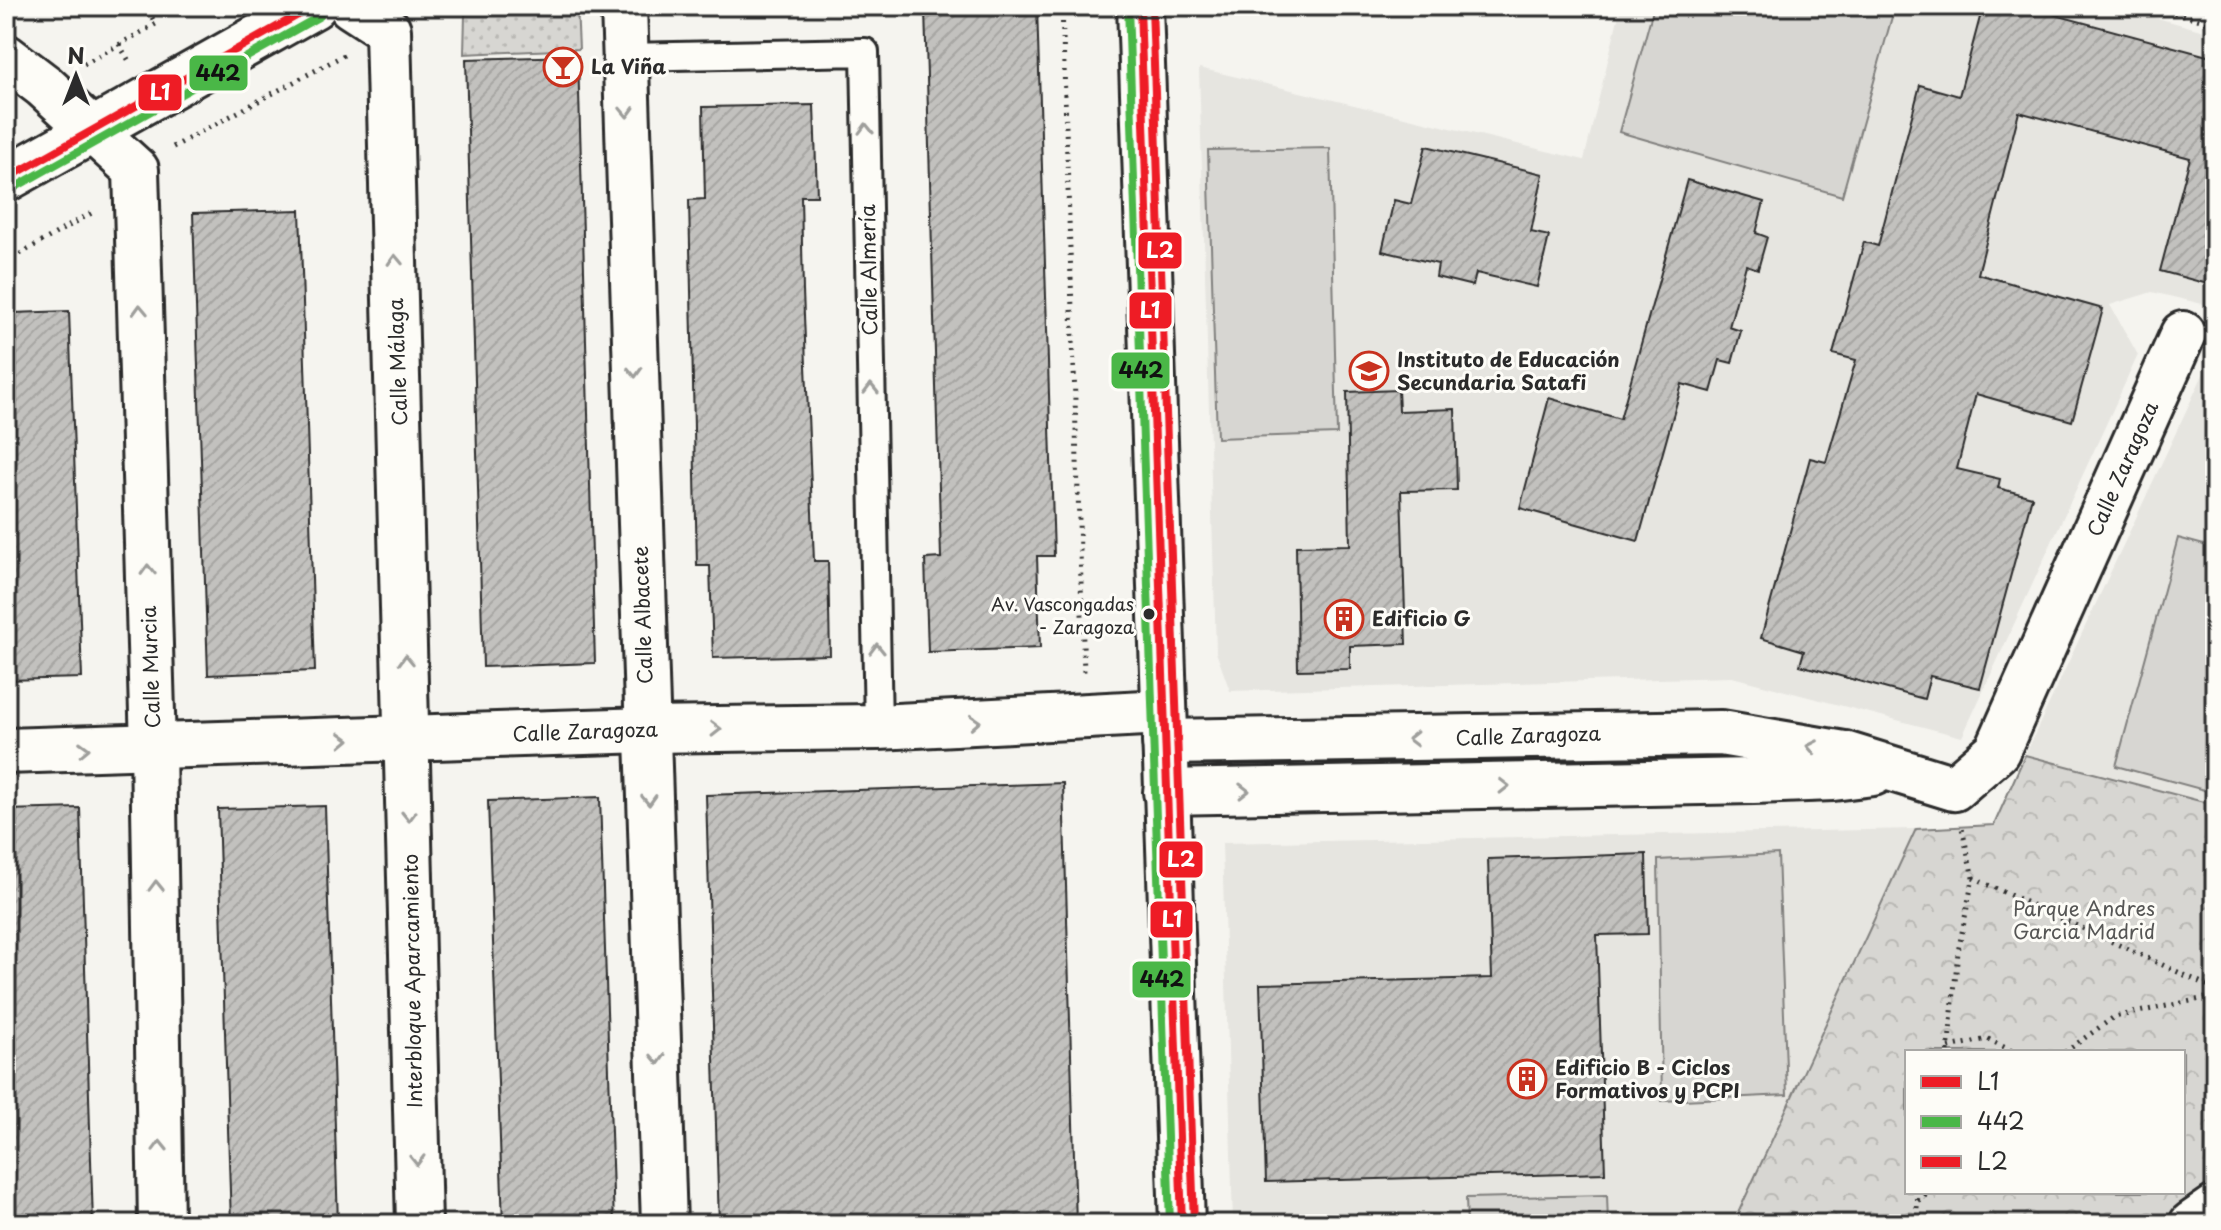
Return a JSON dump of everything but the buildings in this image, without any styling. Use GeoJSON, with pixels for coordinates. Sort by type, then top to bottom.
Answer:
{"type":"FeatureCollection","features":[{"type":"Feature","properties":{"kind":"street"},"geometry":{"type":"LineString","coordinates":[[6,179],[314,6]]}},
{"type":"Feature","properties":{"kind":"street"},"geometry":{"type":"LineString","coordinates":[[351,6],[388,30]]}},
{"type":"Feature","properties":{"kind":"street","name":"Calle Albacete"},"geometry":{"type":"LineString","coordinates":[[624,6],[664,1224]]}},
{"type":"Feature","properties":{"kind":"street"},"geometry":{"type":"LineString","coordinates":[[1140,6],[1182,1224]]}},
{"type":"Feature","properties":{"kind":"street","name":"Calle Málaga"},"geometry":{"type":"LineString","coordinates":[[388,30],[408,738]]}},
{"type":"Feature","properties":{"kind":"street"},"geometry":{"type":"LineString","coordinates":[[6,57],[44,86],[136,170]]}},
{"type":"Feature","properties":{"kind":"street","name":"Calle Murcia"},"geometry":{"type":"LineString","coordinates":[[136,170],[153,747],[161,1224]]}},
{"type":"Feature","properties":{"kind":"street","name":"Calle Zaragoza"},"geometry":{"type":"LineString","coordinates":[[6,751],[647,730],[878,727],[1085,716],[1164,727],[1721,733],[1844,754],[1954,788],[1997,751],[2183,334]]}},
{"type":"Feature","properties":{"kind":"street","name":"Interbloque Aparcamiento"},"geometry":{"type":"LineString","coordinates":[[408,738],[419,1224]]}},
{"type":"Feature","properties":{"kind":"street","name":"Calle Zaragoza"},"geometry":{"type":"LineString","coordinates":[[1166,792],[1754,781],[1833,778],[1887,769]]}},
{"type":"Feature","properties":{"kind":"street"},"geometry":{"type":"LineString","coordinates":[[2192,1224],[2215,1208]]}},
{"type":"Feature","properties":{"kind":"lane","name":"Calle Almería"},"geometry":{"type":"LineString","coordinates":[[625,57],[865,52],[878,727]]}},
{"type":"Feature","properties":{"kind":"path"},"geometry":{"type":"LineString","coordinates":[[44,86],[156,24],[145,6]]}},
{"type":"Feature","properties":{"kind":"path"},"geometry":{"type":"LineString","coordinates":[[1062,6],[1085,716]]}},
{"type":"Feature","properties":{"kind":"path"},"geometry":{"type":"LineString","coordinates":[[2151,6],[2215,24]]}},
{"type":"Feature","properties":{"kind":"path"},"geometry":{"type":"LineString","coordinates":[[6,262],[108,203],[136,170],[388,30]]}},
{"type":"Feature","properties":{"kind":"path"},"geometry":{"type":"LineString","coordinates":[[1954,788],[1973,878],[1958,952],[1949,1049],[1988,1039],[2010,1050]]}},
{"type":"Feature","properties":{"kind":"path"},"geometry":{"type":"LineString","coordinates":[[1973,878],[2215,989]]}},
{"type":"Feature","properties":{"kind":"path"},"geometry":{"type":"LineString","coordinates":[[2068,1050],[2114,1017],[2215,996]]}},
{"type":"Feature","properties":{"kind":"path"},"geometry":{"type":"LineString","coordinates":[[1916,1224],[1918,1194]]}},
{"type":"Feature","properties":{"kind":"path"},"geometry":{"type":"LineString","coordinates":[[1918,1202],[1928,1194]]}},
{"type":"Feature","properties":{"kind":"shaded area"},"geometry":{"type":"Polygon","coordinates":[[[1621,6],[2114,6],[2215,34],[2215,307],[2152,292],[2110,305],[2138,355],[1962,737],[1732,677],[1230,691],[1216,652],[1199,68],[1584,160],[1621,6]]]}},
{"type":"Feature","properties":{"kind":"shaded area"},"geometry":{"type":"Polygon","coordinates":[[[2215,349],[2215,805],[2025,755],[2215,349]]]}},
{"type":"Feature","properties":{"kind":"shaded area"},"geometry":{"type":"Polygon","coordinates":[[[1916,829],[1733,1224],[1233,1224],[1222,843],[1916,829]]]}},
{"type":"Feature","properties":{"kind":"green space"},"geometry":{"type":"Polygon","coordinates":[[[479,6],[577,6],[579,49],[464,54],[465,15],[479,6]]]}},
{"type":"Feature","properties":{"kind":"green space"},"geometry":{"type":"Polygon","coordinates":[[[1654,6],[1895,6],[1842,196],[1619,132],[1654,6]]]}},
{"type":"Feature","properties":{"kind":"green space"},"geometry":{"type":"Polygon","coordinates":[[[1330,148],[1337,434],[1217,438],[1208,150],[1330,148]]]}},
{"type":"Feature","properties":{"kind":"green space"},"geometry":{"type":"Polygon","coordinates":[[[2178,538],[2215,548],[2215,793],[2116,766],[2178,538]]]}},
{"type":"Feature","properties":{"kind":"green space","name":"Parque Andres Garcia Madrid"},"geometry":{"type":"Polygon","coordinates":[[[2025,755],[2215,805],[2215,1224],[1733,1224],[1916,829],[1994,825],[2025,755]]]}},
{"type":"Feature","properties":{"kind":"green space"},"geometry":{"type":"Polygon","coordinates":[[[1778,854],[1787,1095],[1662,1101],[1658,860],[1778,854]]]}},
{"type":"Feature","properties":{"kind":"green space"},"geometry":{"type":"Polygon","coordinates":[[[1607,1195],[1608,1224],[1467,1224],[1466,1198],[1607,1195]]]}},
{"type":"Feature","properties":{"kind":"transit line","name":"L1"},"geometry":{"type":"LineString","coordinates":[[6,179],[314,6]]}},
{"type":"Feature","properties":{"kind":"transit line","name":"442"},"geometry":{"type":"LineString","coordinates":[[1128,6],[1170,1224]]}},
{"type":"Feature","properties":{"kind":"transit line","name":"L1"},"geometry":{"type":"LineString","coordinates":[[1140,6],[1182,1224]]}},
{"type":"Feature","properties":{"kind":"transit line","name":"L2"},"geometry":{"type":"LineString","coordinates":[[1152,6],[1194,1224]]}},
{"type":"Feature","properties":{"kind":"transit line","name":"442"},"geometry":{"type":"LineString","coordinates":[[12,189],[320,16]]}},
{"type":"Feature","properties":{"kind":"place","name":"La Viña"},"geometry":{"type":"Point","coordinates":[563,67]}},
{"type":"Feature","properties":{"kind":"place","name":"Instituto de Educación Secundaria Satafi"},"geometry":{"type":"Point","coordinates":[1369,371]}},
{"type":"Feature","properties":{"kind":"place","name":"Av. Vascongadas - Zaragoza"},"geometry":{"type":"Point","coordinates":[1149,614]}},
{"type":"Feature","properties":{"kind":"place","name":"Edificio G"},"geometry":{"type":"Point","coordinates":[1344,619]}},
{"type":"Feature","properties":{"kind":"place","name":"Edificio B - Ciclos Formativos y PCPI"},"geometry":{"type":"Point","coordinates":[1527,1079]}}]}
